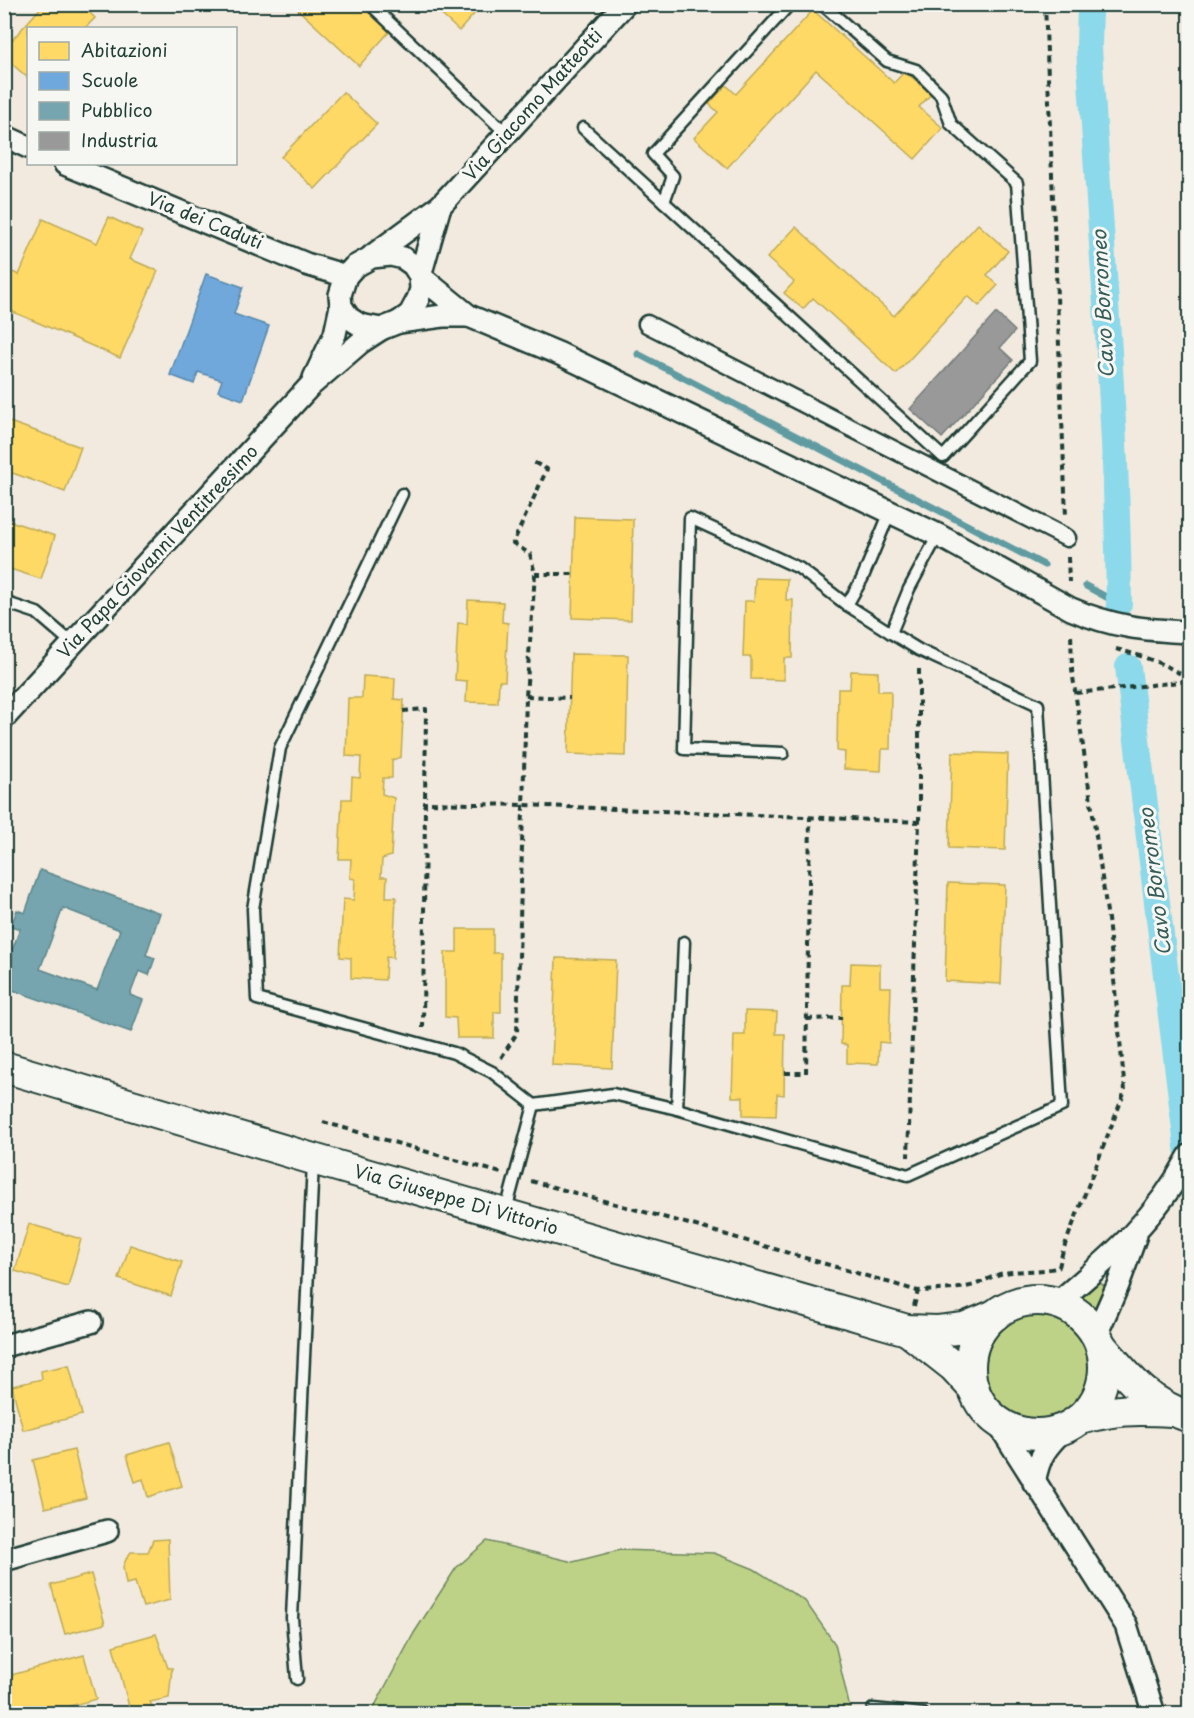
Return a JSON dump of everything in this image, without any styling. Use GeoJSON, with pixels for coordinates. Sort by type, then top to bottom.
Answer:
{"type":"FeatureCollection","features":[{"type":"Feature","properties":{"kind":"main road","name":"Via Giuseppe Di Vittorio"},"geometry":{"type":"LineString","coordinates":[[4,1067],[313,1159],[907,1330],[964,1328],[995,1315]]}},
{"type":"Feature","properties":{"kind":"main road"},"geometry":{"type":"LineString","coordinates":[[1034,1300],[1057,1303],[1081,1316],[1142,1392],[1180,1414],[1126,1409],[1101,1413],[1051,1432],[1030,1433],[1012,1428],[994,1417],[983,1406],[974,1389],[970,1371],[973,1349],[980,1333],[995,1315],[1010,1306],[1034,1300]]}},
{"type":"Feature","properties":{"kind":"main road","name":"Via Giuseppe Di Vittorio"},"geometry":{"type":"LineString","coordinates":[[907,1330],[954,1367],[974,1389]]}},
{"type":"Feature","properties":{"kind":"main road"},"geometry":{"type":"LineString","coordinates":[[1073,1423],[1093,1404],[1100,1390],[1104,1367],[1098,1340]]}},
{"type":"Feature","properties":{"kind":"street","name":"Via Giacomo Matteotti"},"geometry":{"type":"LineString","coordinates":[[372,257],[440,206],[625,4]]}},
{"type":"Feature","properties":{"kind":"street"},"geometry":{"type":"LineString","coordinates":[[4,136],[27,147]]}},
{"type":"Feature","properties":{"kind":"street","name":"Via dei Caduti"},"geometry":{"type":"LineString","coordinates":[[67,165],[306,264],[346,276]]}},
{"type":"Feature","properties":{"kind":"street","name":"Via Giacomo Matteotti"},"geometry":{"type":"LineString","coordinates":[[420,276],[440,206]]}},
{"type":"Feature","properties":{"kind":"street"},"geometry":{"type":"LineString","coordinates":[[469,316],[443,316],[390,325],[360,325],[349,318],[341,306],[340,295],[346,276],[354,267],[372,257],[391,255],[403,258],[420,276],[469,316],[560,354],[938,535],[1071,609],[1092,618],[1143,630],[1190,632]]}},
{"type":"Feature","properties":{"kind":"street"},"geometry":{"type":"LineString","coordinates":[[390,325],[410,314],[421,289],[420,276]]}},
{"type":"Feature","properties":{"kind":"street","name":"Via Papa Giovanni Ventitreesimo"},"geometry":{"type":"LineString","coordinates":[[310,386],[335,334],[341,306]]}},
{"type":"Feature","properties":{"kind":"street"},"geometry":{"type":"LineString","coordinates":[[647,324],[1067,538]]}},
{"type":"Feature","properties":{"kind":"street","name":"Via Papa Giovanni Ventitreesimo"},"geometry":{"type":"LineString","coordinates":[[4,718],[310,386],[361,342],[390,325]]}},
{"type":"Feature","properties":{"kind":"street"},"geometry":{"type":"LineString","coordinates":[[1057,1303],[1137,1231],[1162,1200],[1190,1155]]}},
{"type":"Feature","properties":{"kind":"street"},"geometry":{"type":"LineString","coordinates":[[1098,1340],[1137,1231]]}},
{"type":"Feature","properties":{"kind":"street"},"geometry":{"type":"LineString","coordinates":[[4,1346],[91,1322]]}},
{"type":"Feature","properties":{"kind":"street"},"geometry":{"type":"LineString","coordinates":[[994,1417],[1126,1625],[1154,1713]]}},
{"type":"Feature","properties":{"kind":"street"},"geometry":{"type":"LineString","coordinates":[[1034,1483],[1038,1463],[1048,1445],[1073,1423]]}},
{"type":"Feature","properties":{"kind":"street"},"geometry":{"type":"LineString","coordinates":[[4,1560],[107,1531]]}},
{"type":"Feature","properties":{"kind":"lane"},"geometry":{"type":"LineString","coordinates":[[370,4],[507,134]]}},
{"type":"Feature","properties":{"kind":"lane"},"geometry":{"type":"LineString","coordinates":[[664,202],[673,176],[653,154],[790,4]]}},
{"type":"Feature","properties":{"kind":"lane"},"geometry":{"type":"LineString","coordinates":[[583,128],[943,458],[1030,361],[1017,183],[951,124],[942,95],[916,70],[887,61],[822,4]]}},
{"type":"Feature","properties":{"kind":"lane"},"geometry":{"type":"LineString","coordinates":[[402,494],[280,748],[253,909],[257,999],[454,1053],[492,1072],[534,1105],[613,1094],[677,1109],[908,1175],[1062,1106],[1038,705],[919,650],[848,605],[799,568],[690,518],[684,749],[783,753]]}},
{"type":"Feature","properties":{"kind":"lane"},"geometry":{"type":"LineString","coordinates":[[848,605],[862,579],[890,512]]}},
{"type":"Feature","properties":{"kind":"lane"},"geometry":{"type":"LineString","coordinates":[[891,633],[905,599],[938,535]]}},
{"type":"Feature","properties":{"kind":"lane"},"geometry":{"type":"LineString","coordinates":[[4,602],[37,613],[73,644]]}},
{"type":"Feature","properties":{"kind":"lane"},"geometry":{"type":"LineString","coordinates":[[677,1109],[684,942]]}},
{"type":"Feature","properties":{"kind":"lane"},"geometry":{"type":"LineString","coordinates":[[505,1214],[534,1105]]}},
{"type":"Feature","properties":{"kind":"lane"},"geometry":{"type":"LineString","coordinates":[[297,1679],[292,1618],[313,1159]]}},
{"type":"Feature","properties":{"kind":"lane"},"geometry":{"type":"LineString","coordinates":[[873,1709],[922,1713]]}},
{"type":"Feature","properties":{"kind":"path"},"geometry":{"type":"LineString","coordinates":[[323,1122],[696,1226],[918,1291],[950,1290],[976,1285],[999,1274],[1023,1270],[1046,1271],[1059,1267],[1063,1251],[1125,1091],[1108,919],[1072,670],[1045,4]]}},
{"type":"Feature","properties":{"kind":"path"},"geometry":{"type":"LineString","coordinates":[[492,1072],[518,1033],[526,696],[535,574],[530,554],[513,543],[547,469],[532,462]]}},
{"type":"Feature","properties":{"kind":"path"},"geometry":{"type":"LineString","coordinates":[[535,574],[573,574]]}},
{"type":"Feature","properties":{"kind":"path"},"geometry":{"type":"LineString","coordinates":[[1116,649],[1149,658],[1190,681]]}},
{"type":"Feature","properties":{"kind":"path"},"geometry":{"type":"LineString","coordinates":[[908,1175],[919,822],[919,650]]}},
{"type":"Feature","properties":{"kind":"path"},"geometry":{"type":"LineString","coordinates":[[1076,693],[1190,681]]}},
{"type":"Feature","properties":{"kind":"path"},"geometry":{"type":"LineString","coordinates":[[526,696],[570,698]]}},
{"type":"Feature","properties":{"kind":"path"},"geometry":{"type":"LineString","coordinates":[[403,711],[426,709],[423,1044]]}},
{"type":"Feature","properties":{"kind":"path"},"geometry":{"type":"LineString","coordinates":[[425,803],[919,822]]}},
{"type":"Feature","properties":{"kind":"path"},"geometry":{"type":"LineString","coordinates":[[785,1073],[806,1073],[810,817]]}},
{"type":"Feature","properties":{"kind":"path"},"geometry":{"type":"LineString","coordinates":[[807,1019],[842,1018]]}},
{"type":"Feature","properties":{"kind":"green space"},"geometry":{"type":"Polygon","coordinates":[[[1098,1281],[1106,1287],[1096,1310],[1078,1296],[1098,1281]]]}},
{"type":"Feature","properties":{"kind":"green space"},"geometry":{"type":"Polygon","coordinates":[[[1038,1315],[1058,1319],[1075,1330],[1086,1347],[1090,1367],[1086,1387],[1075,1404],[1058,1415],[1038,1419],[1018,1415],[1001,1404],[990,1387],[986,1367],[990,1347],[1001,1330],[1018,1319],[1038,1315]]]}},
{"type":"Feature","properties":{"kind":"green space"},"geometry":{"type":"Polygon","coordinates":[[[487,1541],[573,1562],[620,1550],[714,1553],[754,1569],[805,1601],[835,1644],[851,1713],[371,1713],[414,1633],[456,1568],[487,1541]]]}},
{"type":"Feature","properties":{"kind":"building: Abitazioni"},"geometry":{"type":"Polygon","coordinates":[[[44,4],[81,4],[95,18],[86,27],[27,27],[27,77],[4,57],[4,49],[44,4]]]}},
{"type":"Feature","properties":{"kind":"building: Abitazioni"},"geometry":{"type":"Polygon","coordinates":[[[292,4],[361,4],[390,31],[359,66],[292,4]]]}},
{"type":"Feature","properties":{"kind":"building: Abitazioni"},"geometry":{"type":"Polygon","coordinates":[[[430,4],[483,4],[459,31],[430,4]]]}},
{"type":"Feature","properties":{"kind":"building: Abitazioni"},"geometry":{"type":"Polygon","coordinates":[[[813,10],[894,83],[905,71],[931,94],[919,107],[943,128],[915,159],[816,70],[727,168],[694,138],[718,112],[709,104],[726,85],[736,94],[813,10]]]}},
{"type":"Feature","properties":{"kind":"building: Abitazioni"},"geometry":{"type":"Polygon","coordinates":[[[343,92],[377,124],[315,189],[281,157],[343,92]]]}},
{"type":"Feature","properties":{"kind":"building: Abitazioni"},"geometry":{"type":"Polygon","coordinates":[[[109,217],[142,232],[130,259],[158,271],[120,358],[4,308],[4,268],[19,275],[43,219],[97,243],[109,217]]]}},
{"type":"Feature","properties":{"kind":"building: Abitazioni"},"geometry":{"type":"Polygon","coordinates":[[[978,224],[1008,251],[987,275],[998,285],[979,306],[968,296],[896,374],[813,298],[803,309],[784,293],[794,282],[767,258],[796,227],[894,316],[978,224]]]}},
{"type":"Feature","properties":{"kind":"building: Abitazioni"},"geometry":{"type":"Polygon","coordinates":[[[4,420],[81,447],[65,492],[4,470],[4,420]]]}},
{"type":"Feature","properties":{"kind":"building: Abitazioni"},"geometry":{"type":"Polygon","coordinates":[[[575,517],[633,519],[631,620],[572,618],[575,517]]]}},
{"type":"Feature","properties":{"kind":"building: Abitazioni"},"geometry":{"type":"Polygon","coordinates":[[[4,519],[55,536],[41,579],[4,567],[4,519]]]}},
{"type":"Feature","properties":{"kind":"building: Abitazioni"},"geometry":{"type":"Polygon","coordinates":[[[755,578],[787,579],[786,600],[793,600],[792,658],[784,658],[784,680],[751,679],[751,657],[743,657],[745,601],[754,601],[755,578]]]}},
{"type":"Feature","properties":{"kind":"building: Abitazioni"},"geometry":{"type":"Polygon","coordinates":[[[468,600],[503,602],[502,622],[508,623],[505,681],[499,681],[498,703],[466,702],[467,681],[455,680],[458,623],[467,624],[468,600]]]}},
{"type":"Feature","properties":{"kind":"building: Abitazioni"},"geometry":{"type":"Polygon","coordinates":[[[571,654],[628,655],[626,756],[568,754],[571,654]]]}},
{"type":"Feature","properties":{"kind":"building: Abitazioni"},"geometry":{"type":"Polygon","coordinates":[[[851,671],[878,672],[878,691],[891,691],[890,749],[882,749],[881,771],[844,769],[845,752],[837,751],[838,689],[850,689],[851,671]]]}},
{"type":"Feature","properties":{"kind":"building: Abitazioni"},"geometry":{"type":"Polygon","coordinates":[[[363,676],[395,678],[394,699],[404,700],[401,757],[392,760],[392,778],[383,778],[382,794],[394,798],[391,856],[382,859],[381,877],[387,877],[386,897],[396,897],[393,958],[386,957],[385,980],[351,978],[351,958],[340,957],[343,899],[354,900],[355,879],[350,878],[351,859],[339,859],[342,799],[351,799],[352,777],[360,778],[361,757],[346,756],[348,698],[362,698],[363,676]]]}},
{"type":"Feature","properties":{"kind":"building: Abitazioni"},"geometry":{"type":"Polygon","coordinates":[[[952,752],[1008,754],[1005,850],[949,848],[952,752]]]}},
{"type":"Feature","properties":{"kind":"building: Abitazioni"},"geometry":{"type":"Polygon","coordinates":[[[948,883],[1005,885],[1001,984],[945,981],[948,883]]]}},
{"type":"Feature","properties":{"kind":"building: Abitazioni"},"geometry":{"type":"Polygon","coordinates":[[[457,929],[493,929],[493,953],[501,953],[501,1012],[494,1012],[494,1038],[457,1038],[456,1018],[445,1017],[445,952],[457,952],[457,929]]]}},
{"type":"Feature","properties":{"kind":"building: Abitazioni"},"geometry":{"type":"Polygon","coordinates":[[[556,958],[616,960],[612,1068],[552,1065],[556,958]]]}},
{"type":"Feature","properties":{"kind":"building: Abitazioni"},"geometry":{"type":"Polygon","coordinates":[[[851,963],[880,964],[880,987],[891,987],[889,1043],[879,1042],[878,1064],[847,1063],[847,1045],[841,1044],[842,985],[850,985],[851,963]]]}},
{"type":"Feature","properties":{"kind":"building: Abitazioni"},"geometry":{"type":"Polygon","coordinates":[[[745,1011],[777,1012],[776,1034],[785,1034],[784,1095],[777,1094],[776,1116],[743,1115],[743,1097],[732,1097],[734,1035],[745,1035],[745,1011]]]}},
{"type":"Feature","properties":{"kind":"building: Abitazioni"},"geometry":{"type":"Polygon","coordinates":[[[29,1224],[81,1239],[68,1287],[15,1271],[29,1224]]]}},
{"type":"Feature","properties":{"kind":"building: Abitazioni"},"geometry":{"type":"Polygon","coordinates":[[[130,1245],[182,1262],[171,1296],[119,1279],[130,1245]]]}},
{"type":"Feature","properties":{"kind":"building: Abitazioni"},"geometry":{"type":"Polygon","coordinates":[[[69,1365],[82,1415],[23,1430],[12,1386],[42,1379],[41,1371],[69,1365]]]}},
{"type":"Feature","properties":{"kind":"building: Abitazioni"},"geometry":{"type":"Polygon","coordinates":[[[169,1442],[182,1486],[148,1497],[143,1479],[135,1482],[127,1455],[169,1442]]]}},
{"type":"Feature","properties":{"kind":"building: Abitazioni"},"geometry":{"type":"Polygon","coordinates":[[[74,1450],[86,1498],[45,1508],[33,1460],[74,1450]]]}},
{"type":"Feature","properties":{"kind":"building: Abitazioni"},"geometry":{"type":"Polygon","coordinates":[[[168,1539],[170,1600],[143,1607],[135,1582],[126,1584],[123,1567],[131,1552],[148,1552],[153,1540],[168,1539]]]}},
{"type":"Feature","properties":{"kind":"building: Abitazioni"},"geometry":{"type":"Polygon","coordinates":[[[91,1574],[105,1624],[65,1634],[51,1585],[91,1574]]]}},
{"type":"Feature","properties":{"kind":"building: Abitazioni"},"geometry":{"type":"Polygon","coordinates":[[[156,1634],[168,1668],[172,1668],[169,1698],[150,1702],[152,1706],[148,1714],[131,1714],[113,1646],[156,1634]]]}},
{"type":"Feature","properties":{"kind":"building: Abitazioni"},"geometry":{"type":"Polygon","coordinates":[[[84,1655],[96,1699],[70,1706],[71,1714],[4,1714],[4,1677],[84,1655]]]}},
{"type":"Feature","properties":{"kind":"building: Scuole"},"geometry":{"type":"Polygon","coordinates":[[[206,274],[243,287],[234,314],[269,326],[243,400],[218,391],[222,380],[198,372],[194,384],[170,375],[206,274]]]}},
{"type":"Feature","properties":{"kind":"building: Pubblico"},"geometry":{"type":"Polygon","coordinates":[[[40,870],[160,913],[146,955],[155,958],[149,975],[139,971],[130,995],[143,1000],[131,1032],[4,987],[4,950],[11,953],[20,929],[11,926],[17,910],[25,913],[40,870]],[[63,908],[40,969],[97,990],[120,930],[63,908]]]}},
{"type":"Feature","properties":{"kind":"building: Industria"},"geometry":{"type":"Polygon","coordinates":[[[996,313],[1015,331],[1000,348],[1013,360],[942,438],[910,409],[996,313]]]}},
{"type":"Feature","properties":{"kind":"waterway","name":"Cavo Borromeo"},"geometry":{"type":"LineString","coordinates":[[1090,4],[1089,47],[1112,395],[1119,604]]}},
{"type":"Feature","properties":{"kind":"waterway"},"geometry":{"type":"LineString","coordinates":[[638,354],[1044,565]]}},
{"type":"Feature","properties":{"kind":"waterway"},"geometry":{"type":"LineString","coordinates":[[1086,586],[1119,604]]}},
{"type":"Feature","properties":{"kind":"waterway","name":"Cavo Borromeo"},"geometry":{"type":"LineString","coordinates":[[1128,667],[1190,1170]]}}]}
